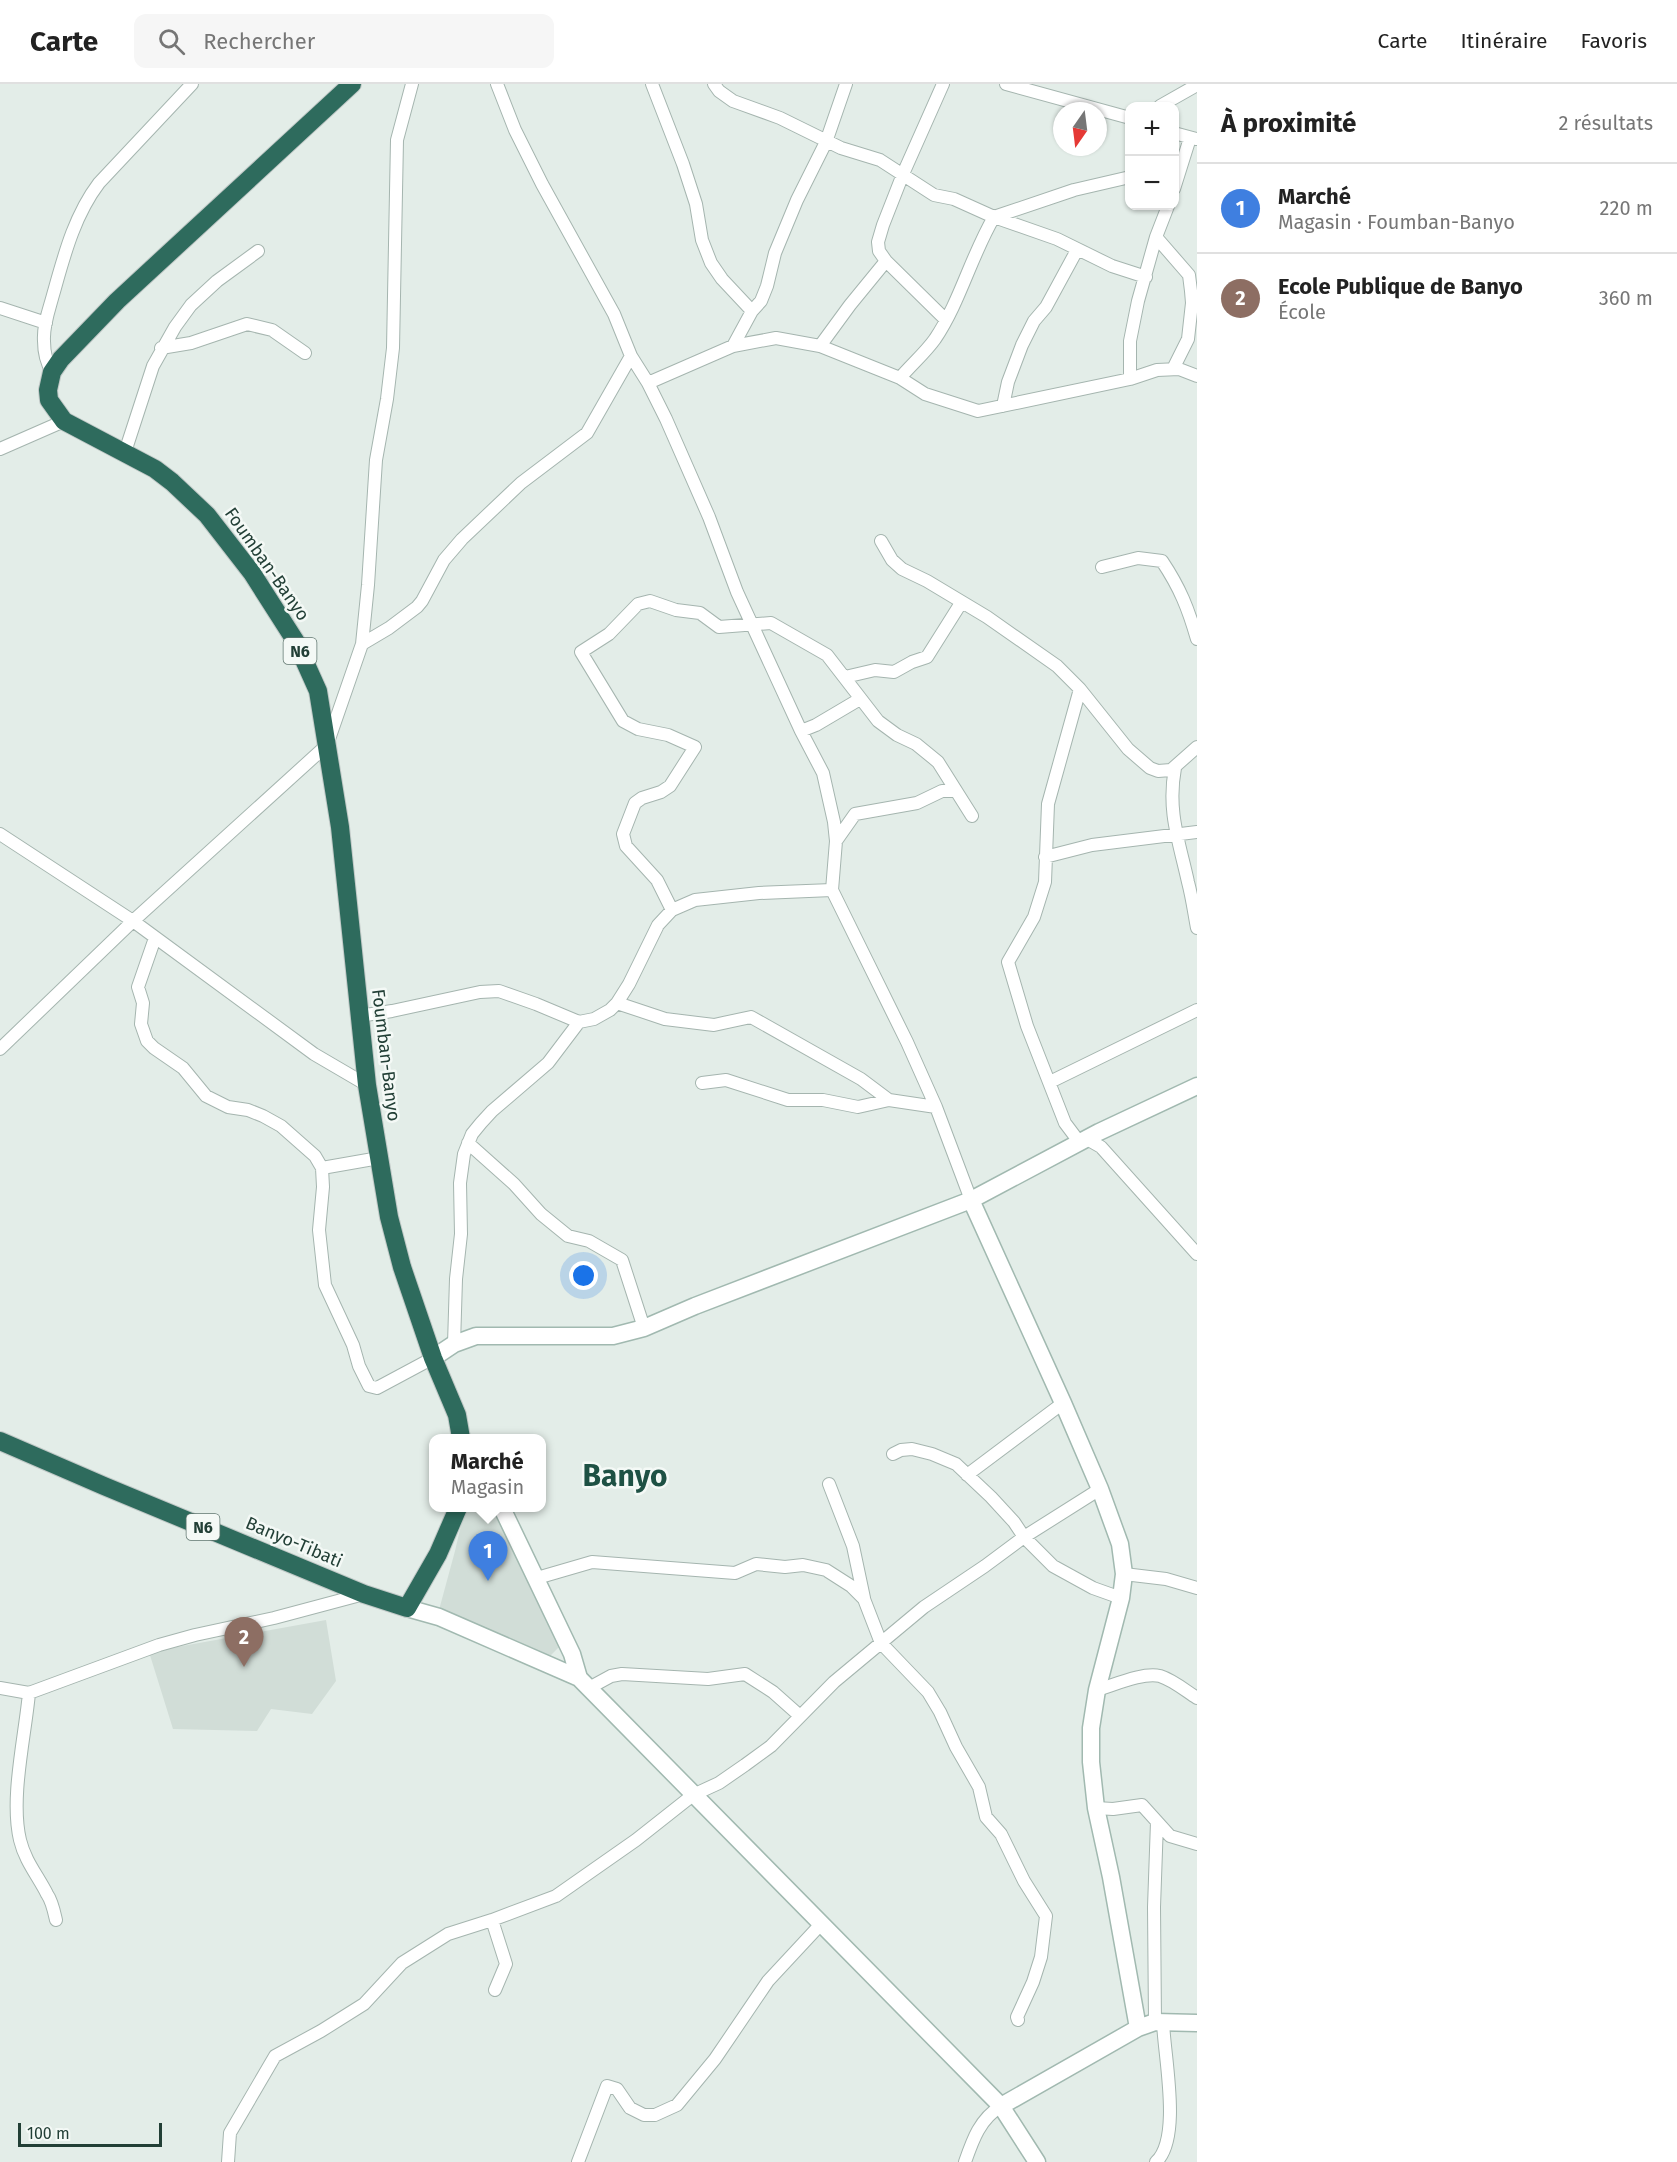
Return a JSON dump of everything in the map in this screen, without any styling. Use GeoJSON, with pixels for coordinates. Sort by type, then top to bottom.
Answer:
{"type":"FeatureCollection","features":[{"type":"Feature","properties":{"kind":"highway"},"geometry":{"type":"LineString","coordinates":[[64,421],[48,400],[48,382],[61,359],[117,301],[352,84]]}},
{"type":"Feature","properties":{"kind":"highway","name":"Foumban-Banyo"},"geometry":{"type":"LineString","coordinates":[[64,421],[155,469],[207,515],[252,573],[296,642],[312,675],[321,704],[340,827],[367,1085],[379,1158],[397,1248],[433,1358],[457,1415],[460,1434]]}},
{"type":"Feature","properties":{"kind":"highway","name":"Banyo-Tibati"},"geometry":{"type":"LineString","coordinates":[[0,1441],[364,1594],[407,1608]]}},
{"type":"Feature","properties":{"kind":"highway"},"geometry":{"type":"LineString","coordinates":[[407,1608],[438,1554],[456,1512]]}},
{"type":"Feature","properties":{"kind":"street"},"geometry":{"type":"LineString","coordinates":[[52,372],[46,361],[43,338],[46,323],[69,242],[87,199],[99,183],[192,84]]}},
{"type":"Feature","properties":{"kind":"street"},"geometry":{"type":"LineString","coordinates":[[0,1050],[134,921],[327,745],[362,644],[376,460],[393,348],[397,140],[412,84]]}},
{"type":"Feature","properties":{"kind":"street"},"geometry":{"type":"LineString","coordinates":[[496,84],[515,130],[542,184],[614,314],[631,356],[648,382],[709,517],[737,592],[801,731],[823,773],[836,842],[832,890],[907,1042],[936,1107],[971,1200],[1063,1403],[1100,1489],[1120,1545],[1124,1574],[1121,1598],[1097,1690],[1090,1743],[1096,1808],[1138,2028]]}},
{"type":"Feature","properties":{"kind":"street"},"geometry":{"type":"LineString","coordinates":[[652,84],[683,164],[696,204],[702,240],[711,263],[752,311]]}},
{"type":"Feature","properties":{"kind":"street"},"geometry":{"type":"LineString","coordinates":[[714,84],[719,91],[733,100],[780,118],[826,142],[880,160],[934,195],[954,200],[1057,239],[1112,266],[1146,277]]}},
{"type":"Feature","properties":{"kind":"street"},"geometry":{"type":"LineString","coordinates":[[733,346],[752,311],[761,301],[775,253],[797,200],[826,142],[846,84]]}},
{"type":"Feature","properties":{"kind":"street"},"geometry":{"type":"LineString","coordinates":[[943,84],[903,174],[878,242],[879,251],[886,261],[946,320]]}},
{"type":"Feature","properties":{"kind":"street"},"geometry":{"type":"LineString","coordinates":[[1006,84],[1125,117]]}},
{"type":"Feature","properties":{"kind":"street"},"geometry":{"type":"LineString","coordinates":[[1167,102],[1197,85]]}},
{"type":"Feature","properties":{"kind":"street"},"geometry":{"type":"LineString","coordinates":[[1179,134],[1194,139],[1179,163]]}},
{"type":"Feature","properties":{"kind":"street"},"geometry":{"type":"LineString","coordinates":[[900,378],[934,340],[946,320],[984,234],[994,217],[1074,190],[1125,178]]}},
{"type":"Feature","properties":{"kind":"street"},"geometry":{"type":"LineString","coordinates":[[1130,379],[1131,330],[1156,237],[1166,210]]}},
{"type":"Feature","properties":{"kind":"street"},"geometry":{"type":"LineString","coordinates":[[1156,237],[1189,274],[1192,303],[1188,339],[1173,369]]}},
{"type":"Feature","properties":{"kind":"street"},"geometry":{"type":"LineString","coordinates":[[1003,406],[1008,382],[1022,345],[1077,250]]}},
{"type":"Feature","properties":{"kind":"street"},"geometry":{"type":"LineString","coordinates":[[125,452],[161,348],[191,306],[218,281],[258,251]]}},
{"type":"Feature","properties":{"kind":"street"},"geometry":{"type":"LineString","coordinates":[[820,346],[886,261]]}},
{"type":"Feature","properties":{"kind":"street"},"geometry":{"type":"LineString","coordinates":[[0,308],[46,323]]}},
{"type":"Feature","properties":{"kind":"street"},"geometry":{"type":"LineString","coordinates":[[161,348],[191,343],[247,324],[272,330],[305,353]]}},
{"type":"Feature","properties":{"kind":"street"},"geometry":{"type":"LineString","coordinates":[[648,382],[733,346],[776,338],[820,346],[900,378],[925,394],[978,411],[1130,379],[1157,370],[1173,369],[1197,376]]}},
{"type":"Feature","properties":{"kind":"street"},"geometry":{"type":"LineString","coordinates":[[362,644],[417,607],[444,560],[462,538],[521,483],[587,433],[631,356]]}},
{"type":"Feature","properties":{"kind":"street"},"geometry":{"type":"LineString","coordinates":[[0,450],[64,421]]}},
{"type":"Feature","properties":{"kind":"street"},"geometry":{"type":"LineString","coordinates":[[881,541],[896,565],[987,617],[1051,661],[1080,689],[1128,749],[1150,768],[1164,771],[1175,768],[1197,747]]}},
{"type":"Feature","properties":{"kind":"street"},"geometry":{"type":"LineString","coordinates":[[1102,567],[1138,558],[1162,561],[1179,587],[1197,639]]}},
{"type":"Feature","properties":{"kind":"street"},"geometry":{"type":"LineString","coordinates":[[672,910],[657,880],[626,846],[623,834],[635,803],[670,786],[695,747],[668,735],[638,729],[623,721],[582,652],[609,633],[638,604],[650,601],[676,610],[700,613],[719,627],[771,622],[827,655],[878,721],[897,735],[916,744],[938,762],[972,816]]}},
{"type":"Feature","properties":{"kind":"street"},"geometry":{"type":"LineString","coordinates":[[845,677],[875,670],[894,672],[927,657],[961,603]]}},
{"type":"Feature","properties":{"kind":"street"},"geometry":{"type":"LineString","coordinates":[[1080,689],[1048,804],[1045,882],[1034,917],[1008,962],[1027,1026],[1065,1123],[1083,1141],[1101,1148],[1197,1254]]}},
{"type":"Feature","properties":{"kind":"street"},"geometry":{"type":"LineString","coordinates":[[801,731],[816,725],[860,699]]}},
{"type":"Feature","properties":{"kind":"street"},"geometry":{"type":"LineString","coordinates":[[1175,768],[1171,792],[1176,834],[1197,928]]}},
{"type":"Feature","properties":{"kind":"street"},"geometry":{"type":"LineString","coordinates":[[836,842],[855,814],[917,803],[942,791],[956,791]]}},
{"type":"Feature","properties":{"kind":"street"},"geometry":{"type":"LineString","coordinates":[[1045,857],[1092,845],[1197,832]]}},
{"type":"Feature","properties":{"kind":"street"},"geometry":{"type":"LineString","coordinates":[[0,834],[134,921],[314,1053],[367,1085]]}},
{"type":"Feature","properties":{"kind":"street"},"geometry":{"type":"LineString","coordinates":[[454,1344],[456,1279],[461,1234],[460,1183],[464,1154],[472,1134],[492,1111],[548,1063],[579,1023],[594,1019],[617,1003],[658,925],[672,910],[695,900],[759,893],[832,890]]}},
{"type":"Feature","properties":{"kind":"street"},"geometry":{"type":"LineString","coordinates":[[155,938],[138,987],[143,1004],[141,1024],[147,1041],[183,1068],[206,1096],[228,1107],[248,1110],[263,1116],[281,1126],[315,1156],[322,1168],[323,1187],[319,1230],[325,1285],[353,1344],[358,1366],[365,1381],[369,1386],[377,1388],[454,1344],[476,1336],[614,1336],[644,1328],[695,1306],[971,1200],[1150,1107],[1197,1086]]}},
{"type":"Feature","properties":{"kind":"street"},"geometry":{"type":"LineString","coordinates":[[359,1016],[480,992],[499,992],[536,1004],[579,1023]]}},
{"type":"Feature","properties":{"kind":"street"},"geometry":{"type":"LineString","coordinates":[[617,1003],[665,1019],[714,1025],[751,1017],[861,1079],[889,1100]]}},
{"type":"Feature","properties":{"kind":"street"},"geometry":{"type":"LineString","coordinates":[[1050,1082],[1197,1010]]}},
{"type":"Feature","properties":{"kind":"street"},"geometry":{"type":"LineString","coordinates":[[702,1083],[726,1080],[788,1100],[823,1100],[858,1107],[889,1100],[936,1107]]}},
{"type":"Feature","properties":{"kind":"street"},"geometry":{"type":"LineString","coordinates":[[468,1143],[514,1184],[541,1214],[568,1236],[589,1241],[622,1260],[644,1328]]}},
{"type":"Feature","properties":{"kind":"street"},"geometry":{"type":"LineString","coordinates":[[322,1168],[379,1158]]}},
{"type":"Feature","properties":{"kind":"street"},"geometry":{"type":"LineString","coordinates":[[967,1474],[1063,1403]]}},
{"type":"Feature","properties":{"kind":"street"},"geometry":{"type":"LineString","coordinates":[[457,1415],[466,1434]]}},
{"type":"Feature","properties":{"kind":"street"},"geometry":{"type":"LineString","coordinates":[[894,1454],[896,1451],[906,1449],[921,1451],[956,1464],[1009,1516],[1024,1537],[1053,1566],[1106,1594],[1121,1598]]}},
{"type":"Feature","properties":{"kind":"street"},"geometry":{"type":"LineString","coordinates":[[829,1484],[853,1545],[864,1599],[881,1642],[928,1692],[979,1787],[986,1817],[1001,1834],[1024,1881],[1046,1916],[1041,1957],[1033,1982],[1017,2017],[1018,2020]]}},
{"type":"Feature","properties":{"kind":"street"},"geometry":{"type":"LineString","coordinates":[[228,2162],[230,2133],[275,2056],[364,2004],[402,1963],[448,1934],[555,1896],[636,1840],[693,1795],[719,1783],[771,1746],[834,1682],[924,1607],[986,1566],[1024,1537],[1100,1489]]}},
{"type":"Feature","properties":{"kind":"street"},"geometry":{"type":"LineString","coordinates":[[504,1512],[537,1578],[584,1683]]}},
{"type":"Feature","properties":{"kind":"street"},"geometry":{"type":"LineString","coordinates":[[537,1578],[592,1562],[735,1573],[756,1564],[785,1568],[803,1565],[826,1570],[851,1586],[864,1599]]}},
{"type":"Feature","properties":{"kind":"street"},"geometry":{"type":"LineString","coordinates":[[1124,1574],[1166,1579],[1197,1588]]}},
{"type":"Feature","properties":{"kind":"street"},"geometry":{"type":"LineString","coordinates":[[0,1688],[29,1694],[168,1642],[274,1618],[364,1594]]}},
{"type":"Feature","properties":{"kind":"street"},"geometry":{"type":"LineString","coordinates":[[407,1608],[439,1617],[584,1683],[1001,2106],[1037,2162]]}},
{"type":"Feature","properties":{"kind":"street"},"geometry":{"type":"LineString","coordinates":[[584,1683],[622,1674],[720,1679],[740,1673],[773,1692],[800,1716]]}},
{"type":"Feature","properties":{"kind":"street"},"geometry":{"type":"LineString","coordinates":[[1097,1690],[1146,1675],[1166,1679],[1197,1698]]}},
{"type":"Feature","properties":{"kind":"street"},"geometry":{"type":"LineString","coordinates":[[29,1694],[16,1815],[20,1841],[25,1855],[31,1869],[49,1896],[56,1920]]}},
{"type":"Feature","properties":{"kind":"street"},"geometry":{"type":"LineString","coordinates":[[1096,1808],[1113,1809],[1142,1805],[1170,1836],[1197,1844]]}},
{"type":"Feature","properties":{"kind":"street"},"geometry":{"type":"LineString","coordinates":[[1156,2162],[1164,2151],[1169,2115],[1170,2082],[1159,2022],[1154,1907],[1157,1822]]}},
{"type":"Feature","properties":{"kind":"street"},"geometry":{"type":"LineString","coordinates":[[492,1920],[506,1964],[495,1990]]}},
{"type":"Feature","properties":{"kind":"street"},"geometry":{"type":"LineString","coordinates":[[578,2162],[607,2086],[614,2087],[630,2108],[644,2115],[654,2115],[677,2105],[715,2059],[768,1982],[821,1924]]}},
{"type":"Feature","properties":{"kind":"street"},"geometry":{"type":"LineString","coordinates":[[965,2162],[974,2136],[990,2113],[1001,2106],[1138,2028],[1159,2022],[1197,2023]]}},
{"type":"Feature","properties":{"kind":"shaded area"},"geometry":{"type":"Polygon","coordinates":[[[464,1512],[497,1512],[561,1645],[550,1656],[439,1610],[464,1512]]]}},
{"type":"Feature","properties":{"kind":"shaded area"},"geometry":{"type":"Polygon","coordinates":[[[326,1620],[336,1681],[312,1714],[271,1709],[257,1731],[173,1729],[149,1652],[326,1620]]]}},
{"type":"Feature","properties":{"kind":"place","name":"Marché"},"geometry":{"type":"Point","coordinates":[488,1581]}},
{"type":"Feature","properties":{"kind":"place","name":"Ecole Publique de Banyo"},"geometry":{"type":"Point","coordinates":[244,1667]}},
{"type":"Feature","properties":{"kind":"district","name":"Banyo"},"geometry":{"type":"Point","coordinates":[625,1476]}}]}
